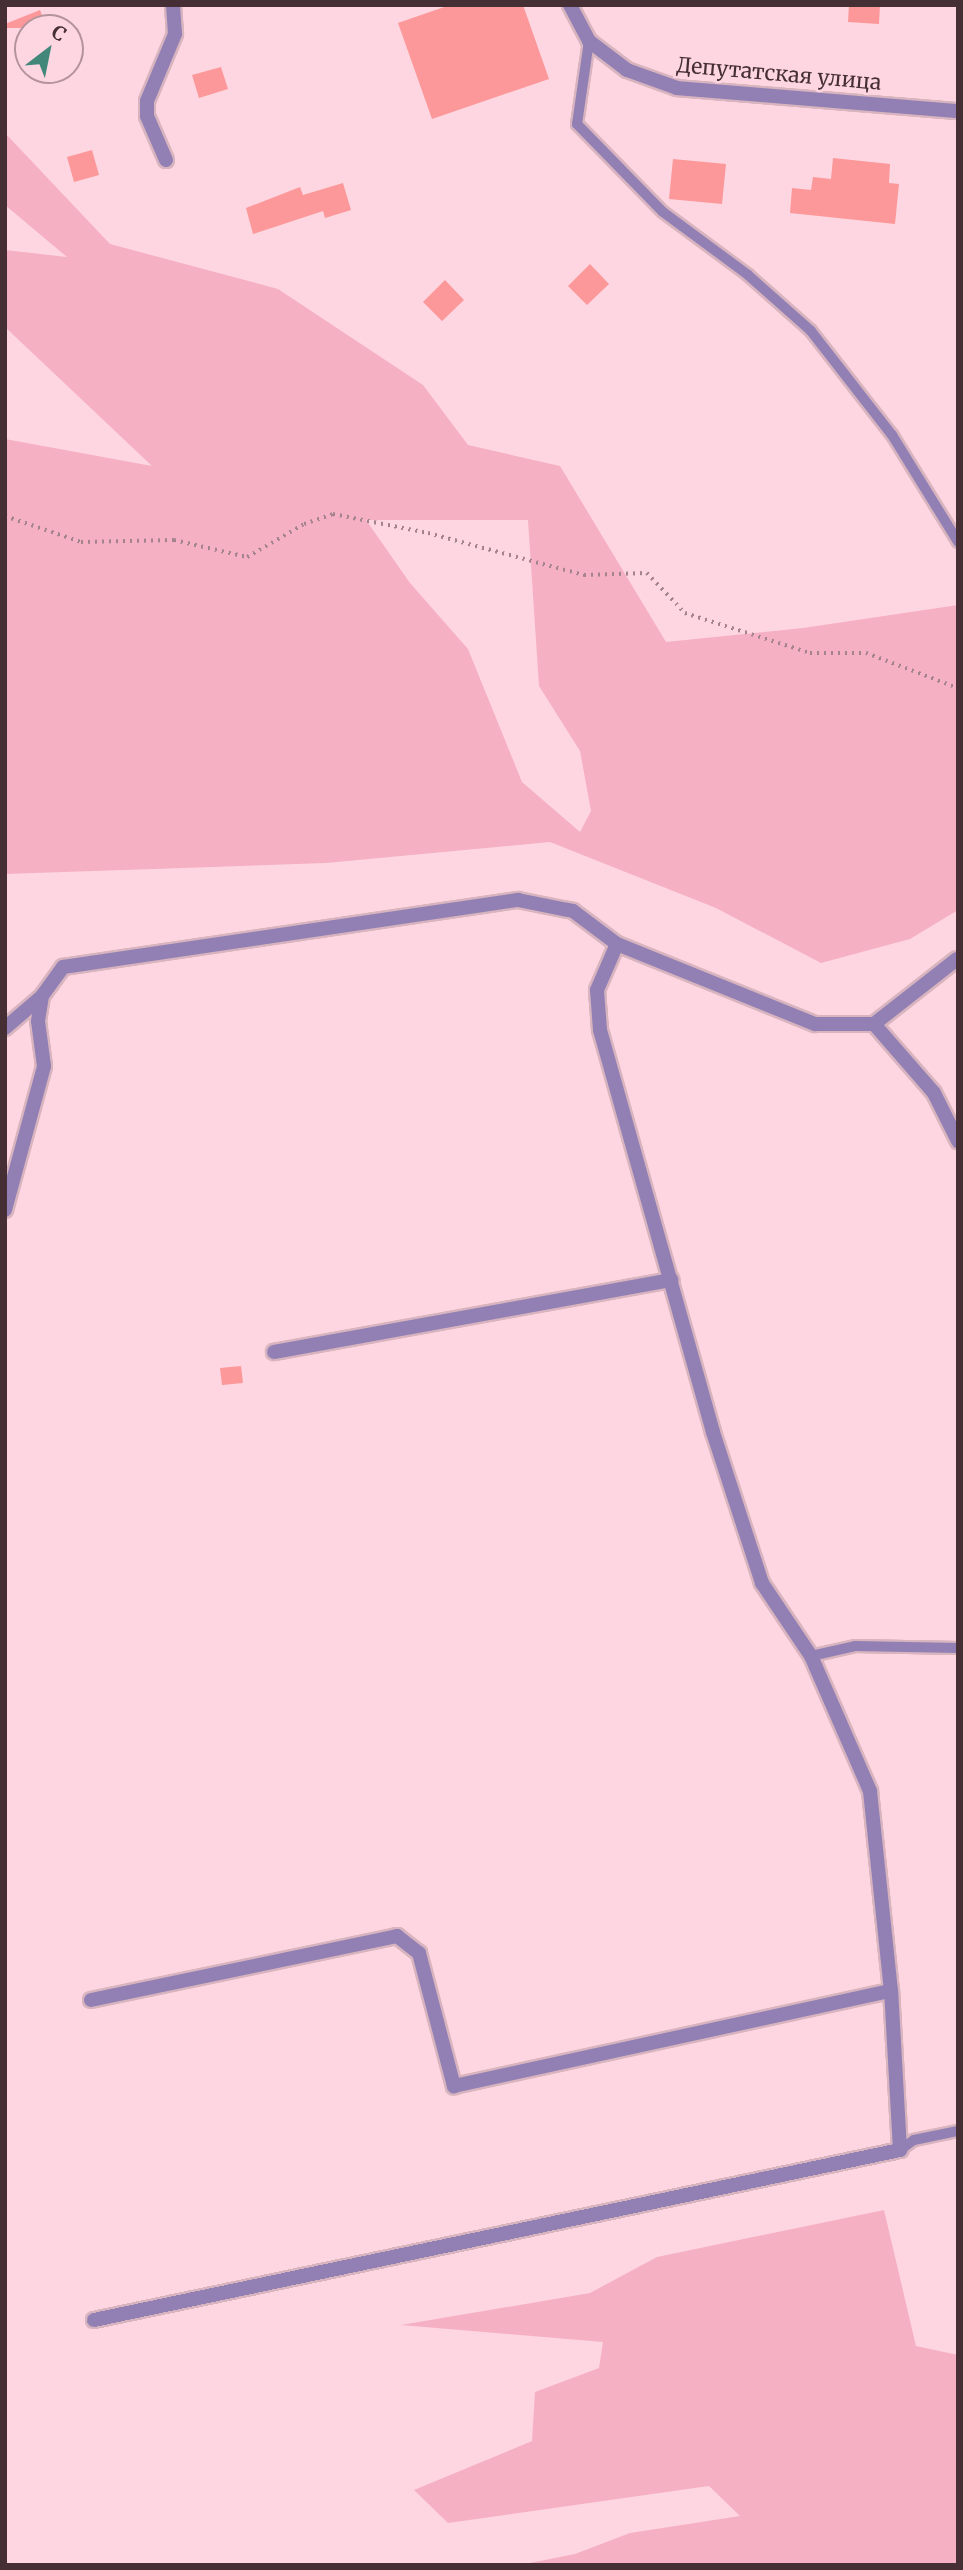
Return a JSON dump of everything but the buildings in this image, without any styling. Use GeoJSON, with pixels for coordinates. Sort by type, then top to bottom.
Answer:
{"type":"FeatureCollection","features":[{"type":"Feature","properties":{"kind":"street"},"geometry":{"type":"LineString","coordinates":[[166,160],[147,116],[147,102],[175,34],[173,5]]}},
{"type":"Feature","properties":{"kind":"street","name":"Депутатская улица"},"geometry":{"type":"LineString","coordinates":[[570,5],[589,41],[627,71],[677,89],[958,111]]}},
{"type":"Feature","properties":{"kind":"street"},"geometry":{"type":"LineString","coordinates":[[5,1028],[42,996],[63,967],[518,900],[573,911],[617,944],[815,1024],[874,1024],[957,959]]}},
{"type":"Feature","properties":{"kind":"street"},"geometry":{"type":"LineString","coordinates":[[94,2320],[900,2150],[891,1991],[870,1791],[811,1656],[762,1583],[671,1280],[600,1030],[597,990],[617,944]]}},
{"type":"Feature","properties":{"kind":"street"},"geometry":{"type":"LineString","coordinates":[[5,1210],[44,1066],[38,1021],[42,996]]}},
{"type":"Feature","properties":{"kind":"street"},"geometry":{"type":"LineString","coordinates":[[874,1024],[934,1093],[958,1141]]}},
{"type":"Feature","properties":{"kind":"street"},"geometry":{"type":"LineString","coordinates":[[274,1352],[671,1280]]}},
{"type":"Feature","properties":{"kind":"street"},"geometry":{"type":"LineString","coordinates":[[91,2000],[397,1936],[419,1953],[454,2086],[891,1991]]}},
{"type":"Feature","properties":{"kind":"lane"},"geometry":{"type":"LineString","coordinates":[[589,41],[577,124],[663,212],[748,275],[811,331],[892,435],[958,542]]}},
{"type":"Feature","properties":{"kind":"lane"},"geometry":{"type":"LineString","coordinates":[[811,1656],[855,1646],[958,1648]]}},
{"type":"Feature","properties":{"kind":"lane"},"geometry":{"type":"LineString","coordinates":[[900,2150],[914,2140],[958,2131]]}},
{"type":"Feature","properties":{"kind":"path"},"geometry":{"type":"LineString","coordinates":[[5,516],[81,542],[174,540],[247,557],[304,524],[332,514],[428,533],[584,575],[647,573],[685,613],[810,653],[866,653],[958,688]]}},
{"type":"Feature","properties":{"kind":"shaded area"},"geometry":{"type":"Polygon","coordinates":[[[5,133],[110,244],[278,289],[423,385],[468,445],[560,466],[666,642],[803,628],[958,605],[958,910],[910,939],[821,963],[716,908],[550,842],[326,863],[5,874],[5,439],[152,466],[5,327],[5,250],[67,257],[5,205],[5,133]],[[366,520],[410,583],[468,649],[522,782],[580,832],[591,811],[580,751],[539,686],[528,520],[366,520]]]}},
{"type":"Feature","properties":{"kind":"shaded area"},"geometry":{"type":"Polygon","coordinates":[[[884,2210],[916,2346],[958,2355],[958,2565],[520,2565],[575,2554],[630,2533],[740,2516],[709,2486],[448,2523],[414,2490],[532,2441],[535,2392],[599,2368],[603,2342],[401,2325],[590,2293],[657,2257],[884,2210]]]}}]}
